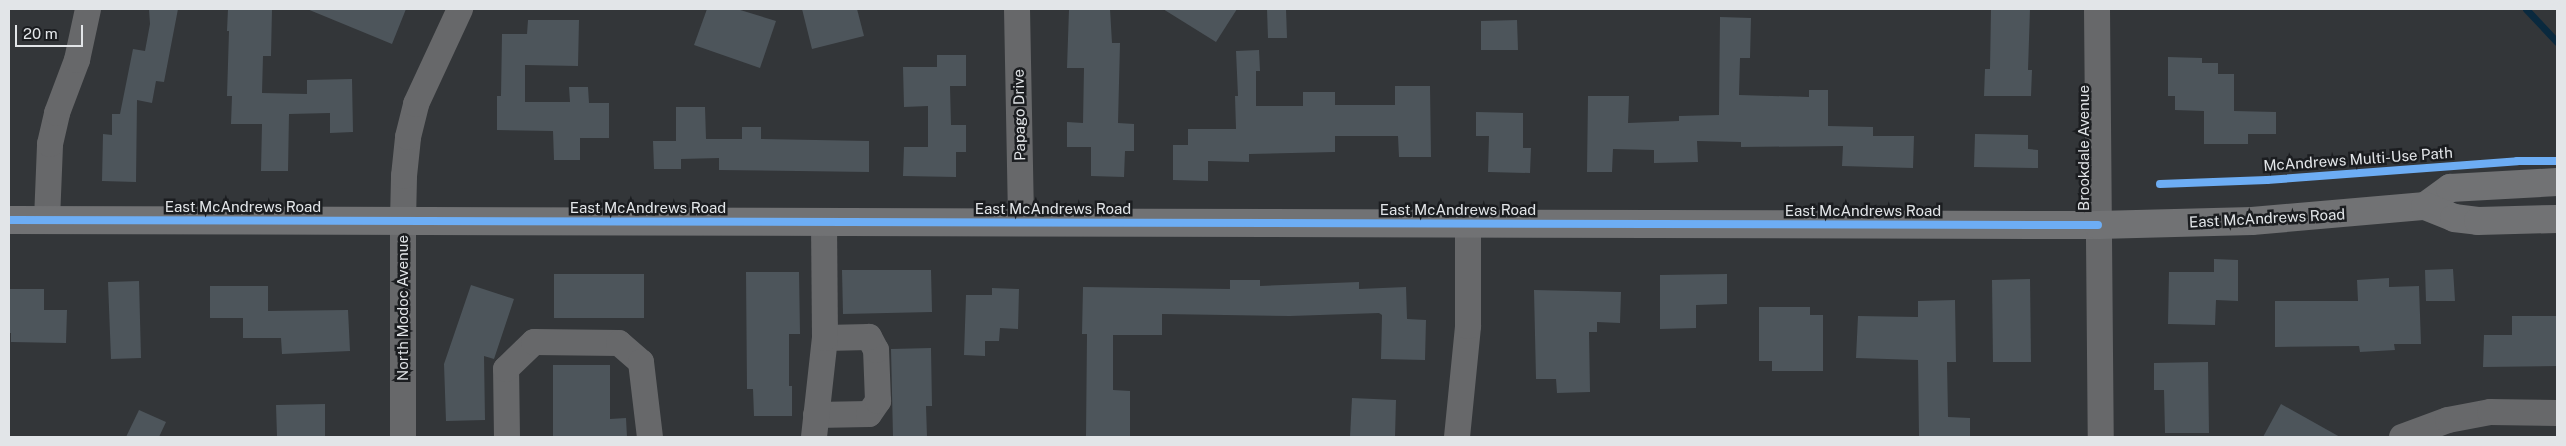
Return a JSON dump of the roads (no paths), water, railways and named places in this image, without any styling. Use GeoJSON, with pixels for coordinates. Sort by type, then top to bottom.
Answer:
{"type":"FeatureCollection","features":[{"type":"Feature","properties":{"kind":"main road"},"geometry":{"type":"LineString","coordinates":[[2425,206],[2450,188],[2557,182]]}},
{"type":"Feature","properties":{"kind":"main road","name":"East McAndrews Road"},"geometry":{"type":"LineString","coordinates":[[9,220],[2098,225],[2252,221],[2425,206],[2454,218],[2478,221],[2557,219]]}},
{"type":"Feature","properties":{"kind":"street"},"geometry":{"type":"LineString","coordinates":[[47,220],[50,144],[57,113],[78,60],[88,9]]}},
{"type":"Feature","properties":{"kind":"street","name":"North Modoc Avenue"},"geometry":{"type":"LineString","coordinates":[[403,437],[403,221],[404,176],[408,137],[416,104],[460,9]]}},
{"type":"Feature","properties":{"kind":"street","name":"Papago Drive"},"geometry":{"type":"LineString","coordinates":[[1017,9],[1021,222]]}},
{"type":"Feature","properties":{"kind":"street","name":"Brookdale Avenue"},"geometry":{"type":"LineString","coordinates":[[2097,9],[2101,437]]}},
{"type":"Feature","properties":{"kind":"street"},"geometry":{"type":"LineString","coordinates":[[824,222],[825,338],[815,426],[869,414],[878,401],[876,350],[869,337],[825,338]]}},
{"type":"Feature","properties":{"kind":"street"},"geometry":{"type":"LineString","coordinates":[[1457,437],[1468,326],[1468,223]]}},
{"type":"Feature","properties":{"kind":"street"},"geometry":{"type":"LineString","coordinates":[[507,437],[506,369],[534,342],[620,342],[641,362],[650,437]]}},
{"type":"Feature","properties":{"kind":"street"},"geometry":{"type":"LineString","coordinates":[[2402,437],[2448,420],[2490,412],[2557,413]]}},
{"type":"Feature","properties":{"kind":"waterway"},"geometry":{"type":"LineString","coordinates":[[2526,9],[2557,42]]}}]}
